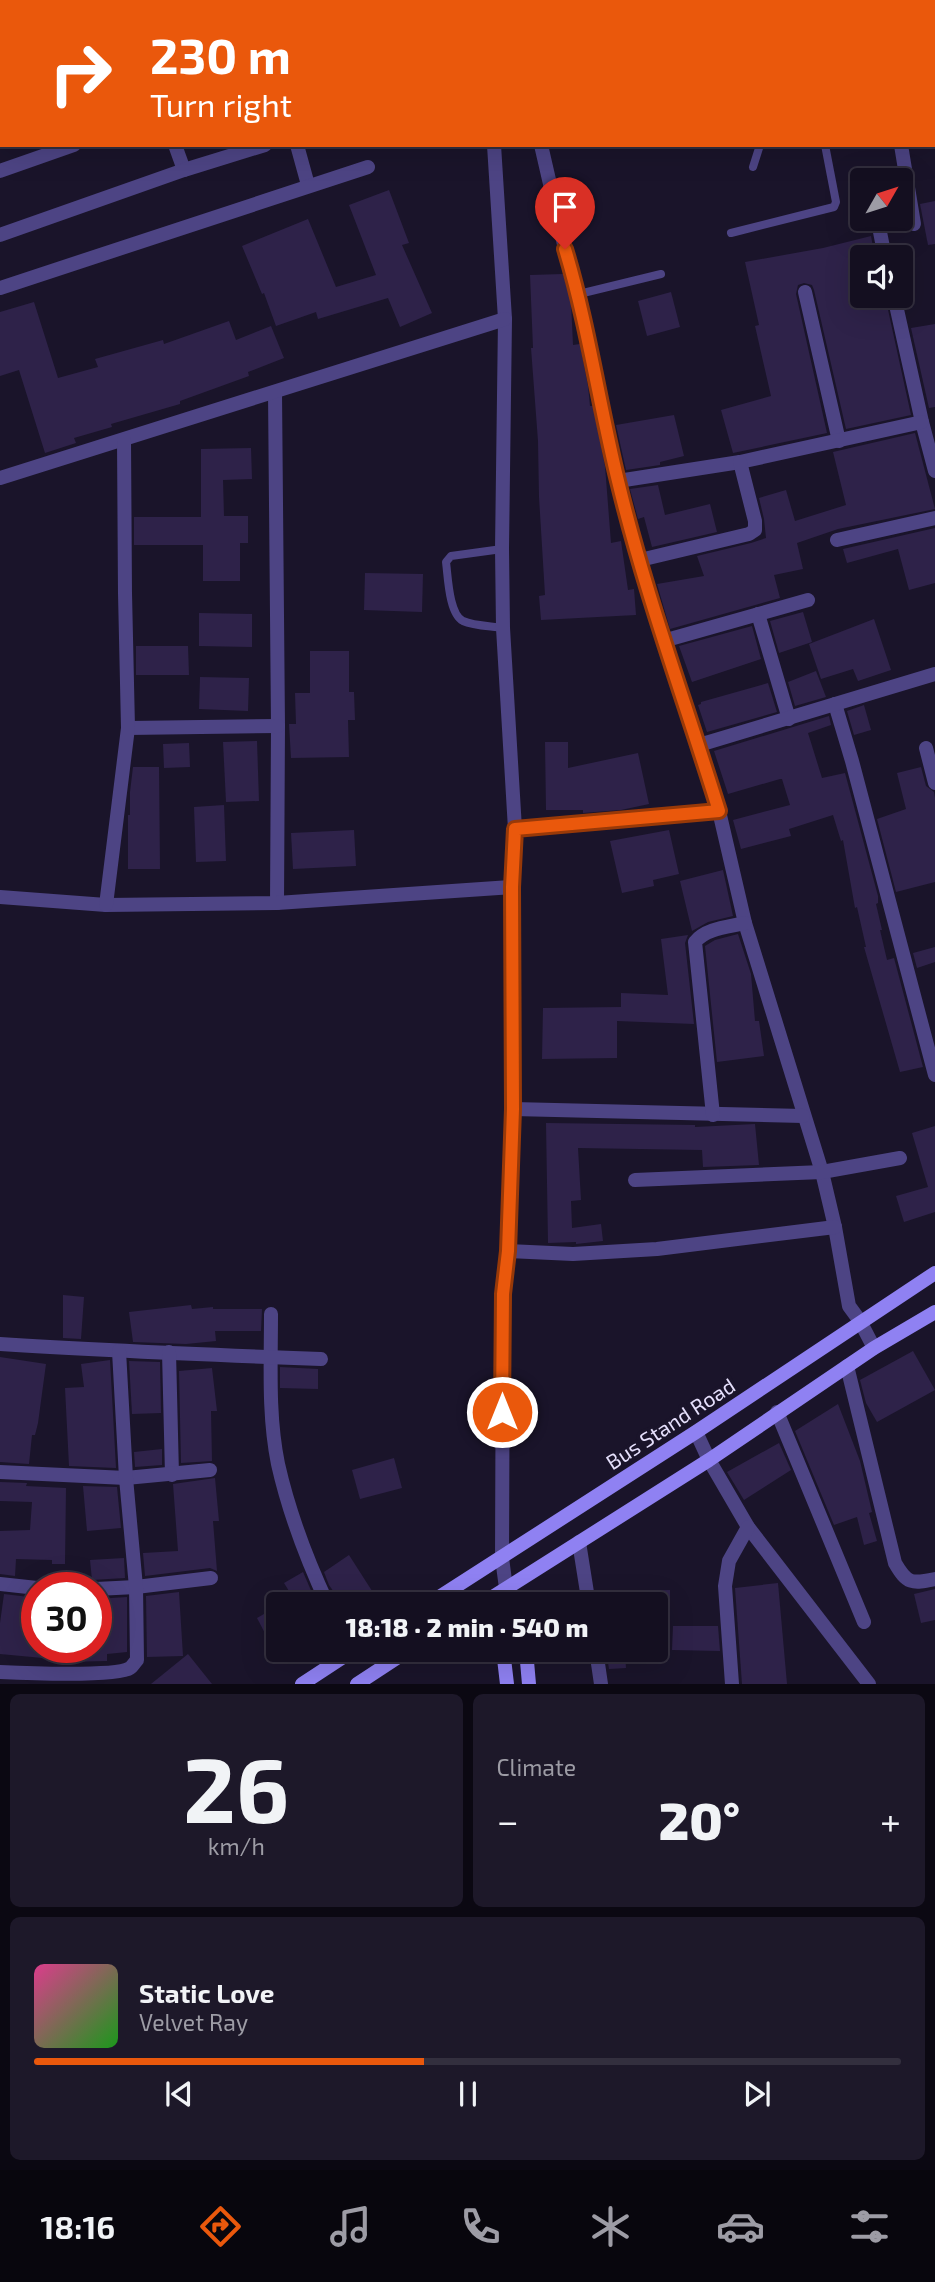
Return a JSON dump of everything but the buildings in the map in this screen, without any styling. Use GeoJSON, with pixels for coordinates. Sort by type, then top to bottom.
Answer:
{"type":"FeatureCollection","features":[{"type":"Feature","properties":{"kind":"street"},"geometry":{"type":"LineString","coordinates":[[0,171],[68,147]]}},
{"type":"Feature","properties":{"kind":"street"},"geometry":{"type":"LineString","coordinates":[[176,147],[184,170]]}},
{"type":"Feature","properties":{"kind":"street"},"geometry":{"type":"LineString","coordinates":[[0,235],[184,170],[259,147]]}},
{"type":"Feature","properties":{"kind":"street"},"geometry":{"type":"LineString","coordinates":[[298,147],[308,185]]}},
{"type":"Feature","properties":{"kind":"street"},"geometry":{"type":"LineString","coordinates":[[495,147],[505,319],[503,628],[515,829],[512,887],[513,1109],[508,1251],[503,1294],[502,1558],[506,1592]]}},
{"type":"Feature","properties":{"kind":"street"},"geometry":{"type":"LineString","coordinates":[[541,147],[565,249],[579,294],[618,481],[640,561],[663,641],[719,811],[745,923],[822,1172],[849,1306],[874,1348]]}},
{"type":"Feature","properties":{"kind":"street"},"geometry":{"type":"LineString","coordinates":[[901,147],[905,168]]}},
{"type":"Feature","properties":{"kind":"street"},"geometry":{"type":"LineString","coordinates":[[0,288],[368,167]]}},
{"type":"Feature","properties":{"kind":"street"},"geometry":{"type":"LineString","coordinates":[[805,292],[839,441]]}},
{"type":"Feature","properties":{"kind":"street"},"geometry":{"type":"LineString","coordinates":[[897,308],[935,471]]}},
{"type":"Feature","properties":{"kind":"street"},"geometry":{"type":"LineString","coordinates":[[0,478],[505,319]]}},
{"type":"Feature","properties":{"kind":"street"},"geometry":{"type":"LineString","coordinates":[[275,392],[277,903]]}},
{"type":"Feature","properties":{"kind":"street"},"geometry":{"type":"LineString","coordinates":[[618,481],[740,462],[922,422]]}},
{"type":"Feature","properties":{"kind":"street"},"geometry":{"type":"LineString","coordinates":[[106,905],[128,728],[124,440]]}},
{"type":"Feature","properties":{"kind":"street"},"geometry":{"type":"LineString","coordinates":[[640,561],[749,534],[755,530],[740,462]]}},
{"type":"Feature","properties":{"kind":"street"},"geometry":{"type":"LineString","coordinates":[[837,540],[935,517]]}},
{"type":"Feature","properties":{"kind":"street"},"geometry":{"type":"LineString","coordinates":[[663,641],[808,600]]}},
{"type":"Feature","properties":{"kind":"street"},"geometry":{"type":"LineString","coordinates":[[758,614],[789,719]]}},
{"type":"Feature","properties":{"kind":"street"},"geometry":{"type":"LineString","coordinates":[[699,746],[935,674]]}},
{"type":"Feature","properties":{"kind":"street"},"geometry":{"type":"LineString","coordinates":[[835,704],[935,1075]]}},
{"type":"Feature","properties":{"kind":"street"},"geometry":{"type":"LineString","coordinates":[[128,728],[278,726]]}},
{"type":"Feature","properties":{"kind":"street"},"geometry":{"type":"LineString","coordinates":[[926,748],[935,783]]}},
{"type":"Feature","properties":{"kind":"street"},"geometry":{"type":"LineString","coordinates":[[515,829],[719,811]]}},
{"type":"Feature","properties":{"kind":"street"},"geometry":{"type":"LineString","coordinates":[[0,897],[106,905],[277,903],[512,887]]}},
{"type":"Feature","properties":{"kind":"street"},"geometry":{"type":"LineString","coordinates":[[713,1115],[695,942],[700,935],[745,923]]}},
{"type":"Feature","properties":{"kind":"street"},"geometry":{"type":"LineString","coordinates":[[513,1109],[803,1116]]}},
{"type":"Feature","properties":{"kind":"street"},"geometry":{"type":"LineString","coordinates":[[635,1180],[822,1172],[900,1158]]}},
{"type":"Feature","properties":{"kind":"street"},"geometry":{"type":"LineString","coordinates":[[508,1251],[573,1254],[657,1249],[835,1227]]}},
{"type":"Feature","properties":{"kind":"street","name":"Bus Stand Road"},"geometry":{"type":"LineString","coordinates":[[447,1592],[696,1432],[935,1273]]}},
{"type":"Feature","properties":{"kind":"street"},"geometry":{"type":"LineString","coordinates":[[500,1592],[709,1460],[874,1348],[935,1313]]}},
{"type":"Feature","properties":{"kind":"street"},"geometry":{"type":"LineString","coordinates":[[271,1314],[270,1392],[278,1463],[307,1561],[322,1592]]}},
{"type":"Feature","properties":{"kind":"street"},"geometry":{"type":"LineString","coordinates":[[0,1344],[119,1352],[321,1359]]}},
{"type":"Feature","properties":{"kind":"street"},"geometry":{"type":"LineString","coordinates":[[0,1672],[83,1679],[123,1671],[131,1668],[136,1660],[136,1587],[126,1478],[119,1352]]}},
{"type":"Feature","properties":{"kind":"street"},"geometry":{"type":"LineString","coordinates":[[169,1352],[172,1475]]}},
{"type":"Feature","properties":{"kind":"street"},"geometry":{"type":"LineString","coordinates":[[847,1366],[895,1563],[904,1577],[911,1582],[918,1583],[935,1578]]}},
{"type":"Feature","properties":{"kind":"street"},"geometry":{"type":"LineString","coordinates":[[777,1412],[864,1622]]}},
{"type":"Feature","properties":{"kind":"street"},"geometry":{"type":"LineString","coordinates":[[696,1432],[748,1527],[869,1684]]}},
{"type":"Feature","properties":{"kind":"street"},"geometry":{"type":"LineString","coordinates":[[0,1472],[126,1478],[210,1470]]}},
{"type":"Feature","properties":{"kind":"street"},"geometry":{"type":"LineString","coordinates":[[732,1684],[725,1586],[729,1561],[748,1527]]}},
{"type":"Feature","properties":{"kind":"street"},"geometry":{"type":"LineString","coordinates":[[579,1542],[587,1592]]}},
{"type":"Feature","properties":{"kind":"street"},"geometry":{"type":"LineString","coordinates":[[112,1588],[211,1578]]}},
{"type":"Feature","properties":{"kind":"street"},"geometry":{"type":"LineString","coordinates":[[0,1584],[21,1586]]}},
{"type":"Feature","properties":{"kind":"street"},"geometry":{"type":"LineString","coordinates":[[302,1684],[335,1662]]}},
{"type":"Feature","properties":{"kind":"street"},"geometry":{"type":"LineString","coordinates":[[357,1684],[391,1662]]}},
{"type":"Feature","properties":{"kind":"street"},"geometry":{"type":"LineString","coordinates":[[504,1662],[507,1684]]}},
{"type":"Feature","properties":{"kind":"street"},"geometry":{"type":"LineString","coordinates":[[527,1662],[529,1684]]}},
{"type":"Feature","properties":{"kind":"street"},"geometry":{"type":"LineString","coordinates":[[598,1662],[601,1684]]}},
{"type":"Feature","properties":{"kind":"lane"},"geometry":{"type":"LineString","coordinates":[[753,167],[760,147]]}},
{"type":"Feature","properties":{"kind":"lane"},"geometry":{"type":"LineString","coordinates":[[731,233],[834,207],[836,202],[825,147]]}},
{"type":"Feature","properties":{"kind":"lane"},"geometry":{"type":"LineString","coordinates":[[579,294],[661,274]]}},
{"type":"Feature","properties":{"kind":"lane"},"geometry":{"type":"LineString","coordinates":[[502,549],[451,556],[446,562],[453,610],[458,617],[466,622],[503,628]]}},
{"type":"Feature","properties":{"kind":"route"},"geometry":{"type":"LineString","coordinates":[[502,1412],[503,1294],[508,1251],[513,1109],[512,887],[515,829],[719,811],[663,641],[618,481],[579,294],[565,249]]}}]}
